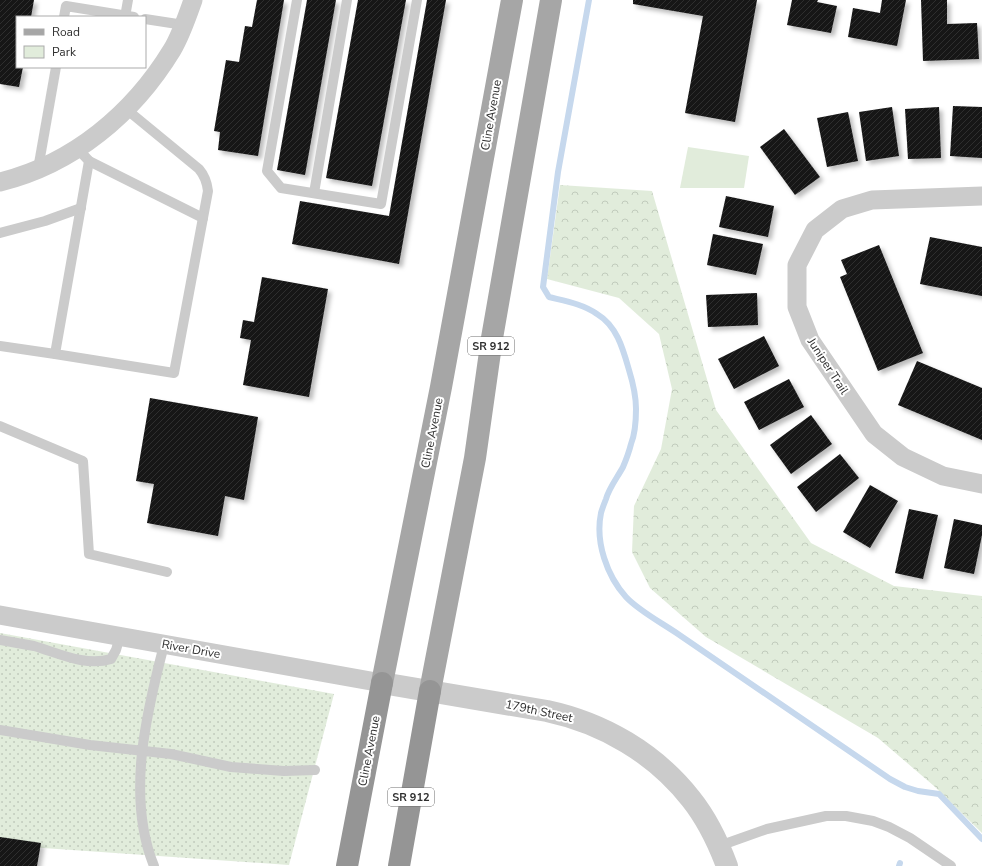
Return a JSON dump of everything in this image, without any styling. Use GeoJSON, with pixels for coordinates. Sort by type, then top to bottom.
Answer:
{"type":"FeatureCollection","features":[{"type":"Feature","properties":{"kind":"highway","name":"Cline Avenue"},"geometry":{"type":"LineString","coordinates":[[348,866],[382,683]]}},
{"type":"Feature","properties":{"kind":"highway","name":"SR 912"},"geometry":{"type":"LineString","coordinates":[[398,866],[430,691]]}},
{"type":"Feature","properties":{"kind":"main road","name":"Cline Avenue"},"geometry":{"type":"LineString","coordinates":[[382,683],[441,387],[512,0]]}},
{"type":"Feature","properties":{"kind":"main road","name":"SR 912"},"geometry":{"type":"LineString","coordinates":[[430,691],[475,458],[492,338],[551,0]]}},
{"type":"Feature","properties":{"kind":"street"},"geometry":{"type":"LineString","coordinates":[[0,182],[13,179],[64,157],[84,155],[89,141],[112,123],[136,99],[156,73],[172,49],[184,25],[193,0]]}},
{"type":"Feature","properties":{"kind":"street","name":"Juniper Trail"},"geometry":{"type":"LineString","coordinates":[[982,196],[872,200],[842,209],[815,230],[797,265],[797,307],[810,340],[874,434],[904,457],[943,476],[982,484]]}},
{"type":"Feature","properties":{"kind":"street","name":"River Drive"},"geometry":{"type":"LineString","coordinates":[[0,615],[382,683]]}},
{"type":"Feature","properties":{"kind":"street","name":"179th Street"},"geometry":{"type":"LineString","coordinates":[[382,683],[547,711],[580,720],[631,744],[654,761],[691,799],[707,823],[727,866]]}},
{"type":"Feature","properties":{"kind":"lane"},"geometry":{"type":"LineString","coordinates":[[64,16],[67,3],[128,16],[128,0]]}},
{"type":"Feature","properties":{"kind":"lane"},"geometry":{"type":"LineString","coordinates":[[297,0],[267,172],[281,188],[381,204],[417,0]]}},
{"type":"Feature","properties":{"kind":"lane"},"geometry":{"type":"LineString","coordinates":[[314,193],[347,0]]}},
{"type":"Feature","properties":{"kind":"lane"},"geometry":{"type":"LineString","coordinates":[[146,19],[184,25]]}},
{"type":"Feature","properties":{"kind":"lane"},"geometry":{"type":"LineString","coordinates":[[38,169],[56,68]]}},
{"type":"Feature","properties":{"kind":"lane"},"geometry":{"type":"LineString","coordinates":[[0,346],[174,373],[208,191],[207,183],[204,175],[199,169],[126,109]]}},
{"type":"Feature","properties":{"kind":"lane"},"geometry":{"type":"LineString","coordinates":[[55,354],[81,208],[84,155],[203,218]]}},
{"type":"Feature","properties":{"kind":"lane"},"geometry":{"type":"LineString","coordinates":[[0,233],[45,221],[81,208]]}},
{"type":"Feature","properties":{"kind":"lane"},"geometry":{"type":"LineString","coordinates":[[0,426],[83,461],[90,554],[167,572]]}},
{"type":"Feature","properties":{"kind":"lane"},"geometry":{"type":"LineString","coordinates":[[0,640],[32,646],[75,658],[91,661],[105,661],[111,659],[116,650],[120,636]]}},
{"type":"Feature","properties":{"kind":"lane"},"geometry":{"type":"LineString","coordinates":[[154,866],[145,836],[142,816],[140,793],[141,765],[150,705],[164,645]]}},
{"type":"Feature","properties":{"kind":"lane"},"geometry":{"type":"LineString","coordinates":[[0,730],[90,745],[171,754],[232,767],[284,771],[315,770]]}},
{"type":"Feature","properties":{"kind":"lane"},"geometry":{"type":"LineString","coordinates":[[719,846],[767,829],[826,816],[846,816],[873,821],[889,827],[910,838],[951,866]]}},
{"type":"Feature","properties":{"kind":"green space"},"geometry":{"type":"Polygon","coordinates":[[[688,147],[749,156],[744,188],[680,188],[688,147]]]}},
{"type":"Feature","properties":{"kind":"green space"},"geometry":{"type":"Polygon","coordinates":[[[560,185],[652,191],[716,410],[811,543],[894,586],[982,596],[982,833],[934,786],[878,738],[706,637],[650,588],[632,552],[634,506],[661,449],[672,389],[659,334],[619,298],[547,279],[560,185]]]}},
{"type":"Feature","properties":{"kind":"green space"},"geometry":{"type":"Polygon","coordinates":[[[0,633],[334,694],[289,865],[0,845],[0,633]]]}},
{"type":"Feature","properties":{"kind":"building"},"geometry":{"type":"Polygon","coordinates":[[[0,0],[34,0],[31,16],[16,16],[16,68],[23,68],[19,87],[0,84],[0,0]]]}},
{"type":"Feature","properties":{"kind":"building"},"geometry":{"type":"Polygon","coordinates":[[[257,0],[284,0],[258,156],[218,150],[220,132],[214,131],[226,60],[239,62],[245,26],[252,27],[257,0]]]}},
{"type":"Feature","properties":{"kind":"building"},"geometry":{"type":"Polygon","coordinates":[[[307,0],[336,0],[305,175],[277,170],[307,0]]]}},
{"type":"Feature","properties":{"kind":"building"},"geometry":{"type":"Polygon","coordinates":[[[358,0],[406,0],[372,186],[326,178],[358,0]]]}},
{"type":"Feature","properties":{"kind":"building"},"geometry":{"type":"Polygon","coordinates":[[[427,0],[446,0],[399,264],[292,244],[300,201],[389,216],[427,0]]]}},
{"type":"Feature","properties":{"kind":"building"},"geometry":{"type":"Polygon","coordinates":[[[633,0],[757,0],[735,122],[685,113],[703,16],[633,4],[633,0]]]}},
{"type":"Feature","properties":{"kind":"building"},"geometry":{"type":"Polygon","coordinates":[[[792,0],[818,0],[817,2],[837,6],[831,33],[787,25],[792,0]]]}},
{"type":"Feature","properties":{"kind":"building"},"geometry":{"type":"Polygon","coordinates":[[[882,0],[906,0],[897,46],[848,37],[853,8],[880,13],[882,0]]]}},
{"type":"Feature","properties":{"kind":"building"},"geometry":{"type":"Polygon","coordinates":[[[921,0],[947,0],[947,24],[977,23],[979,59],[923,61],[921,0]]]}},
{"type":"Feature","properties":{"kind":"building"},"geometry":{"type":"Polygon","coordinates":[[[953,106],[982,107],[982,158],[950,156],[953,106]]]}},
{"type":"Feature","properties":{"kind":"building"},"geometry":{"type":"Polygon","coordinates":[[[892,107],[899,156],[866,161],[859,112],[892,107]]]}},
{"type":"Feature","properties":{"kind":"building"},"geometry":{"type":"Polygon","coordinates":[[[939,107],[941,158],[908,159],[905,109],[939,107]]]}},
{"type":"Feature","properties":{"kind":"building"},"geometry":{"type":"Polygon","coordinates":[[[848,112],[858,161],[827,167],[817,118],[848,112]]]}},
{"type":"Feature","properties":{"kind":"building"},"geometry":{"type":"Polygon","coordinates":[[[784,129],[820,177],[795,195],[760,147],[784,129]]]}},
{"type":"Feature","properties":{"kind":"building"},"geometry":{"type":"Polygon","coordinates":[[[726,196],[774,206],[768,237],[719,227],[726,196]]]}},
{"type":"Feature","properties":{"kind":"building"},"geometry":{"type":"Polygon","coordinates":[[[713,234],[763,244],[756,275],[707,265],[713,234]]]}},
{"type":"Feature","properties":{"kind":"building"},"geometry":{"type":"Polygon","coordinates":[[[930,237],[982,247],[982,296],[920,284],[930,237]]]}},
{"type":"Feature","properties":{"kind":"building"},"geometry":{"type":"Polygon","coordinates":[[[879,245],[923,353],[878,371],[840,277],[847,274],[841,260],[879,245]]]}},
{"type":"Feature","properties":{"kind":"building"},"geometry":{"type":"Polygon","coordinates":[[[262,277],[328,289],[309,397],[243,385],[251,340],[240,338],[243,320],[254,322],[262,277]]]}},
{"type":"Feature","properties":{"kind":"building"},"geometry":{"type":"Polygon","coordinates":[[[757,293],[758,325],[708,327],[706,295],[757,293]]]}},
{"type":"Feature","properties":{"kind":"building"},"geometry":{"type":"Polygon","coordinates":[[[764,336],[779,366],[734,389],[718,359],[764,336]]]}},
{"type":"Feature","properties":{"kind":"building"},"geometry":{"type":"Polygon","coordinates":[[[917,361],[982,388],[982,440],[898,405],[917,361]]]}},
{"type":"Feature","properties":{"kind":"building"},"geometry":{"type":"Polygon","coordinates":[[[789,379],[804,407],[759,430],[744,402],[789,379]]]}},
{"type":"Feature","properties":{"kind":"building"},"geometry":{"type":"Polygon","coordinates":[[[150,398],[258,417],[244,500],[225,496],[218,536],[147,523],[154,484],[136,481],[150,398]]]}},
{"type":"Feature","properties":{"kind":"building"},"geometry":{"type":"Polygon","coordinates":[[[811,415],[832,444],[791,474],[770,445],[811,415]]]}},
{"type":"Feature","properties":{"kind":"building"},"geometry":{"type":"Polygon","coordinates":[[[840,454],[859,478],[816,512],[797,487],[840,454]]]}},
{"type":"Feature","properties":{"kind":"building"},"geometry":{"type":"Polygon","coordinates":[[[870,485],[898,501],[870,548],[843,532],[870,485]]]}},
{"type":"Feature","properties":{"kind":"building"},"geometry":{"type":"Polygon","coordinates":[[[909,509],[938,515],[923,579],[895,573],[909,509]]]}},
{"type":"Feature","properties":{"kind":"building"},"geometry":{"type":"Polygon","coordinates":[[[954,519],[982,525],[982,535],[974,574],[944,568],[954,519]]]}},
{"type":"Feature","properties":{"kind":"building"},"geometry":{"type":"Polygon","coordinates":[[[0,837],[41,843],[37,866],[0,866],[0,837]]]}},
{"type":"Feature","properties":{"kind":"waterway"},"geometry":{"type":"LineString","coordinates":[[589,0],[558,172],[543,287],[549,297],[574,303],[586,308],[597,314],[610,325],[622,346],[633,384],[636,409],[633,436],[623,467],[609,491],[601,513],[601,547],[608,569],[619,589],[631,602],[644,612],[890,779],[905,787],[918,791],[939,794],[982,839]]}}]}
